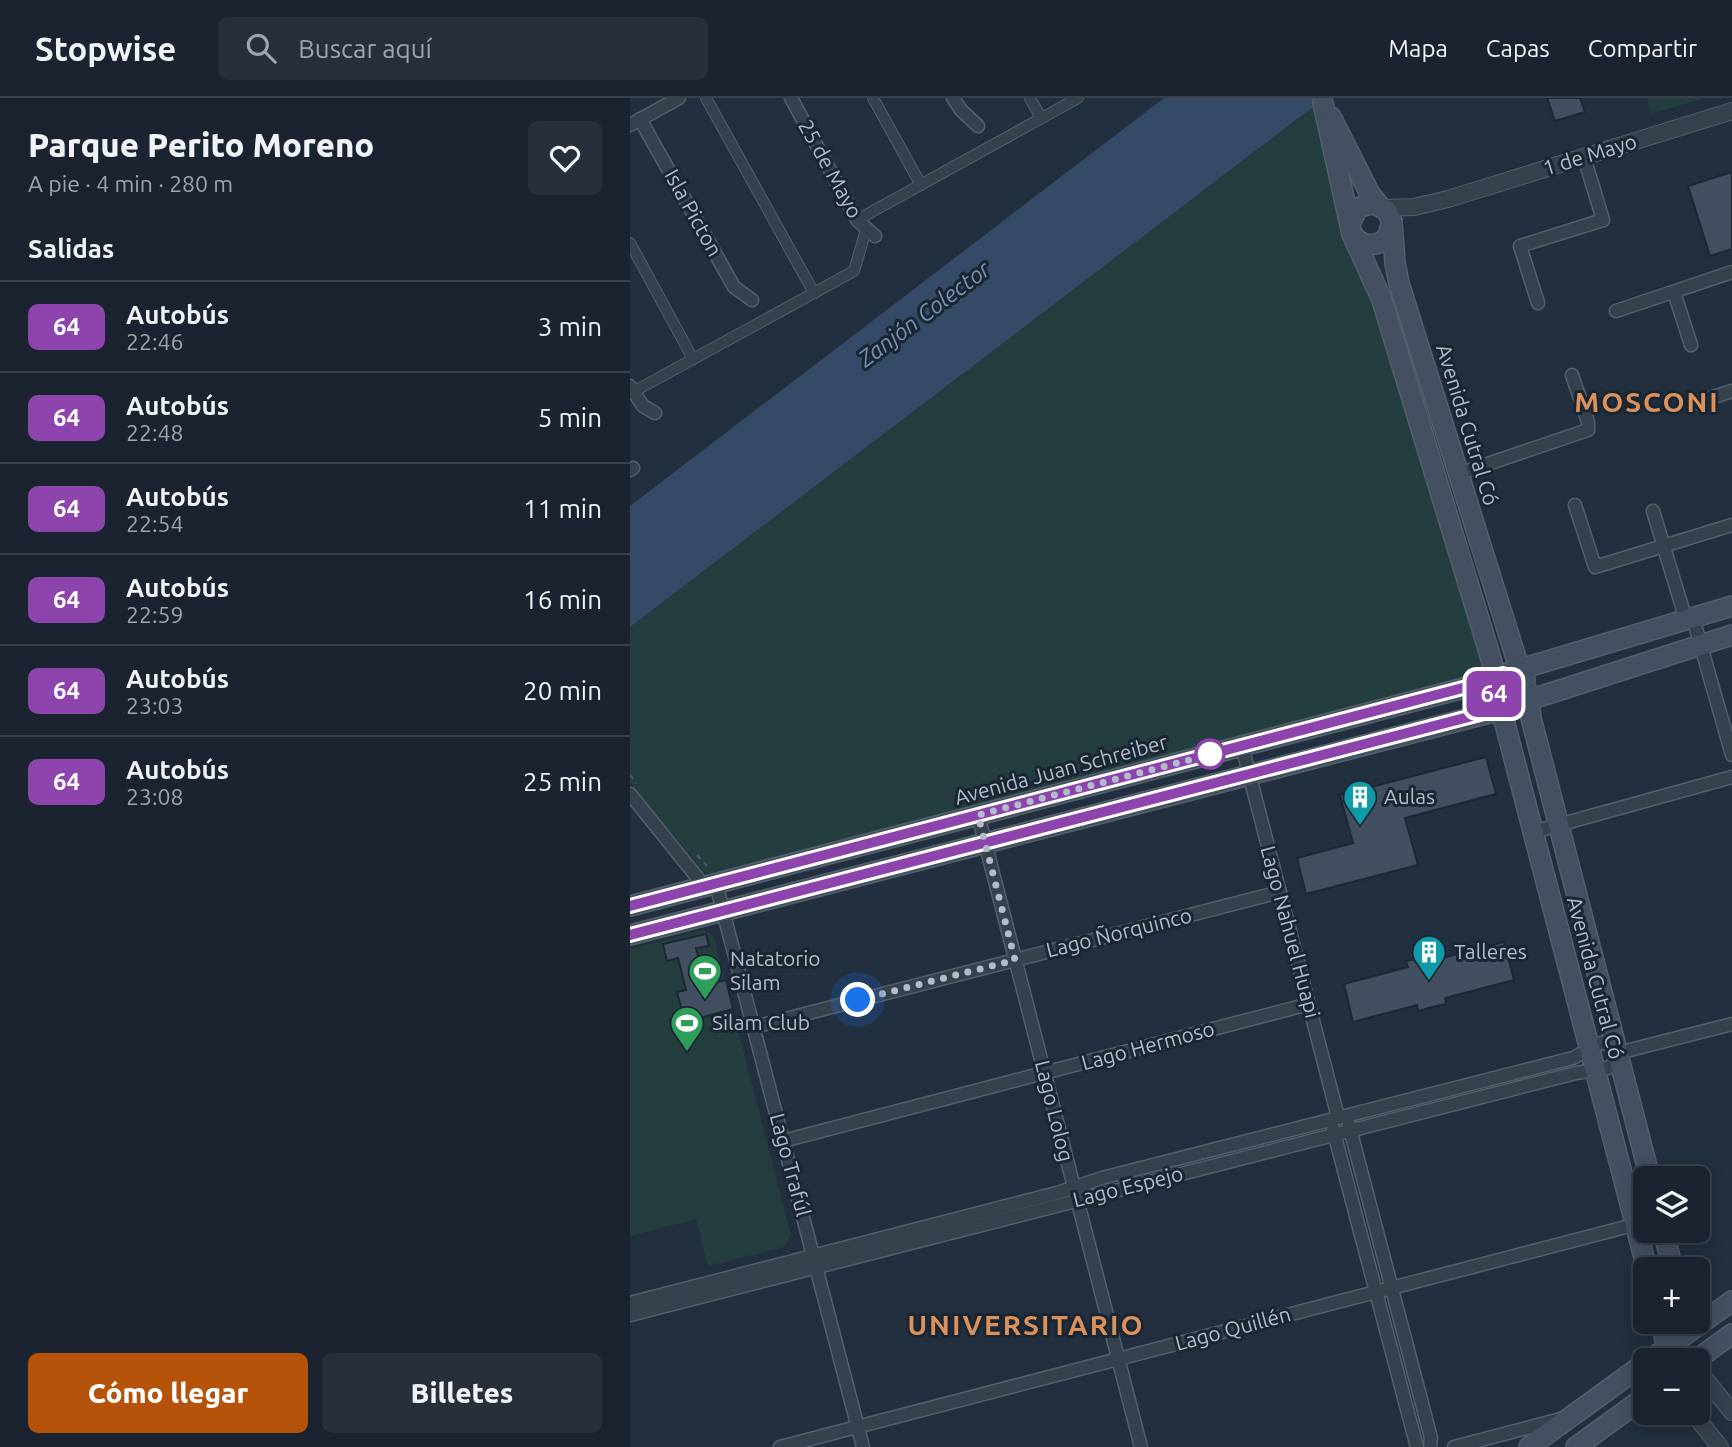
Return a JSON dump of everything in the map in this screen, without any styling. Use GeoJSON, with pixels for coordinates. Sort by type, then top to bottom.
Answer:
{"type":"FeatureCollection","features":[{"type":"Feature","properties":{"kind":"main road","name":"Avenida Cutral Có"},"geometry":{"type":"LineString","coordinates":[[1321,101],[1367,190],[1387,221],[1399,283],[1458,474],[1511,689],[1533,832],[1595,1070],[1633,1199]]}},
{"type":"Feature","properties":{"kind":"main road","name":"Avenida Cutral Có"},"geometry":{"type":"LineString","coordinates":[[1321,101],[1351,228],[1382,300],[1492,662],[1511,689],[1559,825],[1647,1166]]}},
{"type":"Feature","properties":{"kind":"main road"},"geometry":{"type":"LineString","coordinates":[[1362,205],[1387,221],[1378,244],[1366,245],[1351,228],[1354,212],[1362,205]]}},
{"type":"Feature","properties":{"kind":"main road","name":"Avenida Juan Schreiber"},"geometry":{"type":"LineString","coordinates":[[630,935],[1250,774],[1511,689],[1690,619],[1732,606]]}},
{"type":"Feature","properties":{"kind":"main road","name":"Avenida Juan Schreiber"},"geometry":{"type":"LineString","coordinates":[[630,906],[711,880],[978,815],[1242,746],[1511,689],[1701,645],[1732,635]]}},
{"type":"Feature","properties":{"kind":"main road"},"geometry":{"type":"LineString","coordinates":[[1710,1314],[1732,1301]]}},
{"type":"Feature","properties":{"kind":"main road"},"geometry":{"type":"LineString","coordinates":[[1671,1348],[1682,1334]]}},
{"type":"Feature","properties":{"kind":"main road"},"geometry":{"type":"LineString","coordinates":[[1710,1349],[1732,1334]]}},
{"type":"Feature","properties":{"kind":"main road"},"geometry":{"type":"LineString","coordinates":[[1529,1447],[1633,1372]]}},
{"type":"Feature","properties":{"kind":"main road"},"geometry":{"type":"LineString","coordinates":[[1576,1447],[1633,1406]]}},
{"type":"Feature","properties":{"kind":"street"},"geometry":{"type":"LineString","coordinates":[[635,122],[678,98]]}},
{"type":"Feature","properties":{"kind":"street"},"geometry":{"type":"LineString","coordinates":[[706,98],[814,293]]}},
{"type":"Feature","properties":{"kind":"street","name":"25 de Mayo"},"geometry":{"type":"LineString","coordinates":[[791,98],[866,229]]}},
{"type":"Feature","properties":{"kind":"street"},"geometry":{"type":"LineString","coordinates":[[873,98],[920,185]]}},
{"type":"Feature","properties":{"kind":"street"},"geometry":{"type":"LineString","coordinates":[[953,98],[978,126]]}},
{"type":"Feature","properties":{"kind":"street"},"geometry":{"type":"LineString","coordinates":[[1030,98],[1041,118]]}},
{"type":"Feature","properties":{"kind":"street"},"geometry":{"type":"LineString","coordinates":[[655,413],[643,406],[632,389],[693,359],[854,271],[866,229],[920,185],[1077,98]]}},
{"type":"Feature","properties":{"kind":"street","name":"1 de Mayo"},"geometry":{"type":"LineString","coordinates":[[1387,221],[1414,207],[1448,199],[1732,111]]}},
{"type":"Feature","properties":{"kind":"street","name":"Isla Picton"},"geometry":{"type":"LineString","coordinates":[[635,122],[734,286],[752,300]]}},
{"type":"Feature","properties":{"kind":"street"},"geometry":{"type":"LineString","coordinates":[[1538,303],[1520,246],[1603,220],[1584,157]]}},
{"type":"Feature","properties":{"kind":"street","name":"1 de Mayo"},"geometry":{"type":"LineString","coordinates":[[1387,221],[1410,216],[1448,199]]}},
{"type":"Feature","properties":{"kind":"street"},"geometry":{"type":"LineString","coordinates":[[630,243],[693,359]]}},
{"type":"Feature","properties":{"kind":"street"},"geometry":{"type":"LineString","coordinates":[[1616,311],[1732,272]]}},
{"type":"Feature","properties":{"kind":"street"},"geometry":{"type":"LineString","coordinates":[[1674,292],[1691,345]]}},
{"type":"Feature","properties":{"kind":"street"},"geometry":{"type":"LineString","coordinates":[[1437,481],[1440,470],[1447,467],[1454,468],[1458,474],[1588,430],[1588,422],[1573,375]]}},
{"type":"Feature","properties":{"kind":"street"},"geometry":{"type":"LineString","coordinates":[[1695,403],[1732,391]]}},
{"type":"Feature","properties":{"kind":"street"},"geometry":{"type":"LineString","coordinates":[[1575,505],[1595,567],[1732,525]]}},
{"type":"Feature","properties":{"kind":"street"},"geometry":{"type":"LineString","coordinates":[[1653,511],[1701,645],[1732,755]]}},
{"type":"Feature","properties":{"kind":"street","name":"Lago Nahuel Huapi"},"geometry":{"type":"LineString","coordinates":[[1242,746],[1338,1118],[1333,1123],[1334,1135],[1418,1447]]}},
{"type":"Feature","properties":{"kind":"street"},"geometry":{"type":"LineString","coordinates":[[1533,832],[1732,777]]}},
{"type":"Feature","properties":{"kind":"street"},"geometry":{"type":"LineString","coordinates":[[634,789],[711,880]]}},
{"type":"Feature","properties":{"kind":"street","name":"Lago Lolog"},"geometry":{"type":"LineString","coordinates":[[978,815],[1141,1447]]}},
{"type":"Feature","properties":{"kind":"street","name":"Lago Trafúl"},"geometry":{"type":"LineString","coordinates":[[711,880],[723,911],[863,1447]]}},
{"type":"Feature","properties":{"kind":"street","name":"Lago Ñorquinco"},"geometry":{"type":"LineString","coordinates":[[754,1027],[1280,892]]}},
{"type":"Feature","properties":{"kind":"street","name":"Lago Hermoso"},"geometry":{"type":"LineString","coordinates":[[783,1141],[1309,1004]]}},
{"type":"Feature","properties":{"kind":"street","name":"Lago Espejo"},"geometry":{"type":"LineString","coordinates":[[1618,1053],[1732,1024]]}},
{"type":"Feature","properties":{"kind":"street","name":"Lago Espejo"},"geometry":{"type":"LineString","coordinates":[[630,1303],[815,1262],[1077,1200],[1595,1070],[1614,1065],[1618,1053],[1608,1042],[1601,1043],[1576,1057],[1102,1178],[1051,1195],[815,1262],[630,1315]]}},
{"type":"Feature","properties":{"kind":"street"},"geometry":{"type":"LineString","coordinates":[[1338,1118],[1346,1120],[1350,1130],[1431,1438],[1430,1447]]}},
{"type":"Feature","properties":{"kind":"street","name":"Lago Quillén"},"geometry":{"type":"LineString","coordinates":[[780,1447],[1633,1225]]}},
{"type":"Feature","properties":{"kind":"street"},"geometry":{"type":"LineString","coordinates":[[1710,1385],[1732,1412]]}},
{"type":"Feature","properties":{"kind":"street"},"geometry":{"type":"LineString","coordinates":[[1454,1447],[1571,1417]]}},
{"type":"Feature","properties":{"kind":"street"},"geometry":{"type":"LineString","coordinates":[[1702,1425],[1720,1447]]}},
{"type":"Feature","properties":{"kind":"path"},"geometry":{"type":"LineString","coordinates":[[630,775],[634,789]]}},
{"type":"Feature","properties":{"kind":"path"},"geometry":{"type":"LineString","coordinates":[[698,856],[711,880]]}},
{"type":"Feature","properties":{"kind":"green space"},"geometry":{"type":"Polygon","coordinates":[[[1647,98],[1704,98],[1651,114],[1647,98]]]}},
{"type":"Feature","properties":{"kind":"green space"},"geometry":{"type":"Polygon","coordinates":[[[1312,108],[1316,108],[1486,668],[1482,676],[713,876],[703,871],[630,783],[630,627],[1312,108]]]}},
{"type":"Feature","properties":{"kind":"green space"},"geometry":{"type":"Polygon","coordinates":[[[704,930],[714,937],[791,1235],[784,1247],[708,1266],[696,1219],[630,1236],[630,949],[704,930]]]}},
{"type":"Feature","properties":{"kind":"water","name":"Zanjón Colector"},"geometry":{"type":"Polygon","coordinates":[[[1164,98],[1325,98],[630,627],[630,506],[1164,98]]]}},
{"type":"Feature","properties":{"kind":"building"},"geometry":{"type":"Polygon","coordinates":[[[1547,98],[1580,98],[1585,112],[1555,121],[1547,98]]]}},
{"type":"Feature","properties":{"kind":"building"},"geometry":{"type":"Polygon","coordinates":[[[1732,172],[1732,249],[1710,256],[1688,186],[1732,172]]]}},
{"type":"Feature","properties":{"kind":"building","name":"Aulas"},"geometry":{"type":"Polygon","coordinates":[[[1486,757],[1496,794],[1405,818],[1418,865],[1306,894],[1297,858],[1353,843],[1340,795],[1486,757]]]}},
{"type":"Feature","properties":{"kind":"building"},"geometry":{"type":"Polygon","coordinates":[[[706,934],[709,946],[696,948],[705,985],[726,980],[733,1009],[685,1022],[677,992],[686,990],[678,958],[667,961],[663,944],[706,934]]]}},
{"type":"Feature","properties":{"kind":"building","name":"Talleres"},"geometry":{"type":"Polygon","coordinates":[[[1504,942],[1514,980],[1445,998],[1446,1004],[1418,1011],[1417,1005],[1353,1022],[1344,984],[1408,967],[1406,961],[1434,954],[1435,960],[1504,942]]]}},
{"type":"Feature","properties":{"kind":"bus line","name":"64"},"geometry":{"type":"LineString","coordinates":[[630,906],[1478,684],[1503,674],[1494,685],[1494,695],[1507,707],[630,935]]}},
{"type":"Feature","properties":{"kind":"place","name":"Aulas"},"geometry":{"type":"Point","coordinates":[1360,827]}},
{"type":"Feature","properties":{"kind":"place","name":"Talleres"},"geometry":{"type":"Point","coordinates":[1429,982]}},
{"type":"Feature","properties":{"kind":"place","name":"Natatorio Silam"},"geometry":{"type":"Point","coordinates":[705,1001]}},
{"type":"Feature","properties":{"kind":"place","name":"Silam Club"},"geometry":{"type":"Point","coordinates":[687,1053]}},
{"type":"Feature","properties":{"kind":"district","name":"MOSCONI"},"geometry":{"type":"Point","coordinates":[1647,402]}},
{"type":"Feature","properties":{"kind":"district","name":"UNIVERSITARIO"},"geometry":{"type":"Point","coordinates":[1026,1325]}},
{"type":"Feature","properties":{"kind":"route"},"geometry":{"type":"LineString","coordinates":[[858,1000],[1015,960],[978,815],[1216,753],[1210,754]]}}]}
